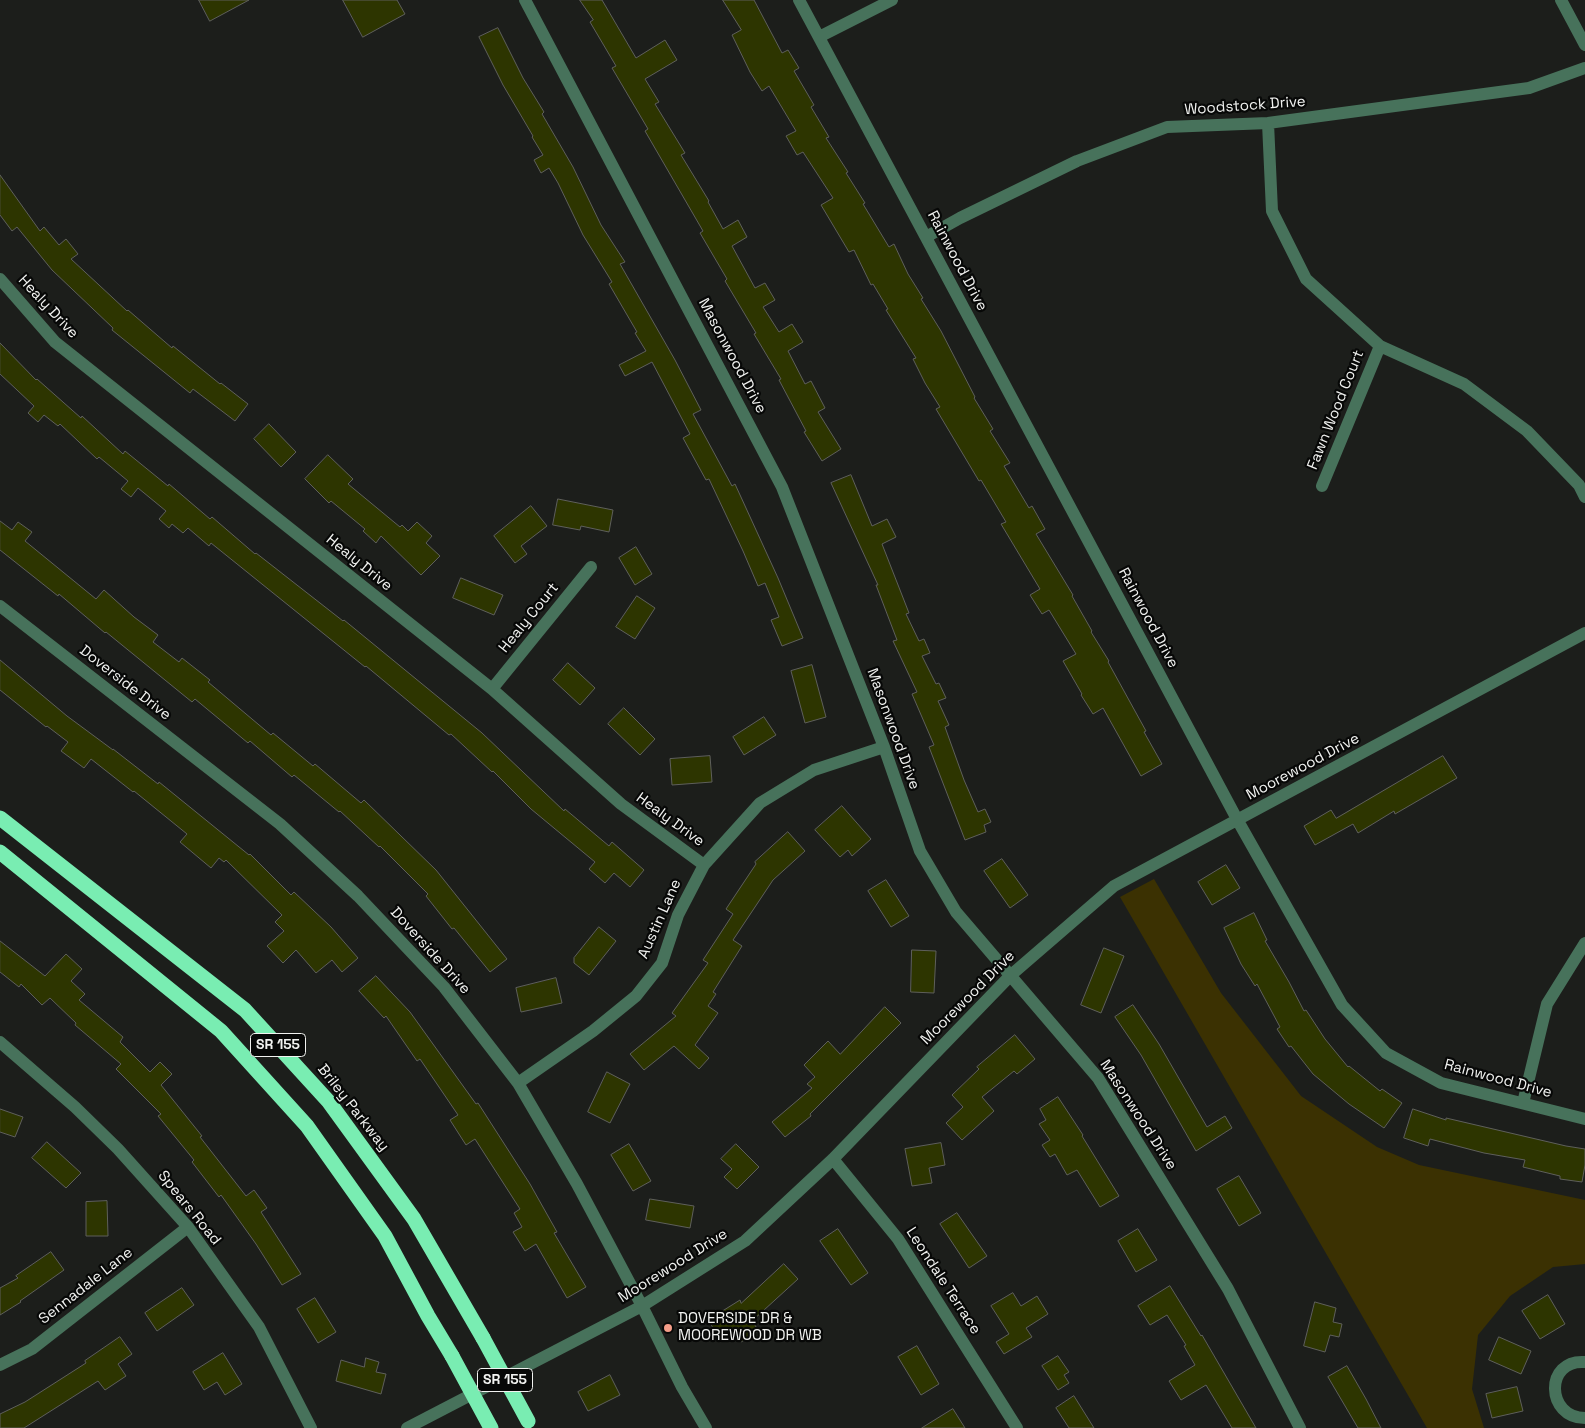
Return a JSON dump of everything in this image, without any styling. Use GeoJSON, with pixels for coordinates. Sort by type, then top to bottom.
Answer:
{"type":"FeatureCollection","features":[{"type":"Feature","properties":{"kind":"highway","name":"Briley Parkway"},"geometry":{"type":"LineString","coordinates":[[0,818],[245,1010],[329,1102],[414,1219],[483,1338],[530,1425]]}},
{"type":"Feature","properties":{"kind":"highway","name":"SR 155"},"geometry":{"type":"LineString","coordinates":[[0,852],[221,1031],[301,1119],[385,1236],[491,1428]]}},
{"type":"Feature","properties":{"kind":"street","name":"Masonwood Drive"},"geometry":{"type":"LineString","coordinates":[[525,0],[782,487],[884,747],[920,851],[956,912],[1098,1078],[1228,1289],[1300,1428]]}},
{"type":"Feature","properties":{"kind":"street","name":"Rainwood Drive"},"geometry":{"type":"LineString","coordinates":[[799,0],[1238,821],[1342,1005],[1386,1053],[1441,1083],[1585,1119]]}},
{"type":"Feature","properties":{"kind":"street"},"geometry":{"type":"LineString","coordinates":[[820,38],[892,0]]}},
{"type":"Feature","properties":{"kind":"street"},"geometry":{"type":"LineString","coordinates":[[1561,0],[1585,45]]}},
{"type":"Feature","properties":{"kind":"street","name":"Woodstock Drive"},"geometry":{"type":"LineString","coordinates":[[926,237],[960,218],[1077,161],[1167,127],[1268,123],[1529,88],[1585,68]]}},
{"type":"Feature","properties":{"kind":"street"},"geometry":{"type":"LineString","coordinates":[[1268,123],[1272,211],[1306,279],[1380,346],[1464,384],[1527,431],[1579,486],[1585,496]]}},
{"type":"Feature","properties":{"kind":"street","name":"Healy Drive"},"geometry":{"type":"LineString","coordinates":[[0,279],[56,342],[492,689],[621,804],[704,865]]}},
{"type":"Feature","properties":{"kind":"street","name":"Fawn Wood Court"},"geometry":{"type":"LineString","coordinates":[[1322,486],[1380,346]]}},
{"type":"Feature","properties":{"kind":"street","name":"Healy Court"},"geometry":{"type":"LineString","coordinates":[[492,689],[592,568]]}},
{"type":"Feature","properties":{"kind":"street","name":"Doverside Drive"},"geometry":{"type":"LineString","coordinates":[[0,606],[280,824],[358,896],[444,987],[518,1083],[577,1184],[642,1306],[682,1387],[706,1428]]}},
{"type":"Feature","properties":{"kind":"street","name":"Moorewood Drive"},"geometry":{"type":"LineString","coordinates":[[407,1428],[642,1306],[745,1241],[832,1159],[1011,976],[1114,886],[1585,634]]}},
{"type":"Feature","properties":{"kind":"street","name":"Austin Lane"},"geometry":{"type":"LineString","coordinates":[[518,1083],[593,1031],[636,996],[662,963],[678,914],[704,865],[760,803],[814,770],[884,747]]}},
{"type":"Feature","properties":{"kind":"street"},"geometry":{"type":"LineString","coordinates":[[1523,1104],[1547,1004],[1585,942]]}},
{"type":"Feature","properties":{"kind":"street","name":"Spears Road"},"geometry":{"type":"LineString","coordinates":[[0,1042],[75,1107],[118,1149],[188,1227],[259,1327],[310,1428]]}},
{"type":"Feature","properties":{"kind":"street","name":"Leondale Terrace"},"geometry":{"type":"LineString","coordinates":[[832,1159],[898,1239],[1017,1428]]}},
{"type":"Feature","properties":{"kind":"street","name":"Sennadale Lane"},"geometry":{"type":"LineString","coordinates":[[0,1365],[32,1349],[188,1227]]}},
{"type":"Feature","properties":{"kind":"street"},"geometry":{"type":"LineString","coordinates":[[1585,1362],[1576,1361],[1562,1370],[1558,1376],[1554,1391],[1558,1404],[1574,1417],[1585,1418]]}},
{"type":"Feature","properties":{"kind":"shaded area"},"geometry":{"type":"Polygon","coordinates":[[[1154,879],[1221,993],[1301,1096],[1377,1147],[1419,1165],[1585,1200],[1585,1264],[1553,1267],[1510,1296],[1478,1335],[1472,1389],[1484,1428],[1427,1428],[1120,897],[1154,879]]]}},
{"type":"Feature","properties":{"kind":"building"},"geometry":{"type":"Polygon","coordinates":[[[199,0],[249,0],[210,21],[199,0]]]}},
{"type":"Feature","properties":{"kind":"building"},"geometry":{"type":"Polygon","coordinates":[[[343,0],[397,0],[405,14],[363,37],[343,0]]]}},
{"type":"Feature","properties":{"kind":"building"},"geometry":{"type":"Polygon","coordinates":[[[580,0],[602,0],[636,58],[665,40],[677,60],[645,79],[659,102],[655,104],[685,153],[681,155],[709,201],[723,229],[738,220],[747,237],[732,246],[755,288],[765,283],[775,300],[763,307],[779,332],[792,324],[803,342],[788,351],[805,384],[811,381],[825,408],[818,412],[841,449],[822,461],[804,432],[806,431],[779,380],[781,379],[754,334],[756,333],[725,281],[727,279],[700,233],[703,231],[645,131],[648,129],[612,68],[616,66],[590,22],[593,20],[580,0]]]}},
{"type":"Feature","properties":{"kind":"building"},"geometry":{"type":"Polygon","coordinates":[[[723,0],[754,0],[782,53],[788,50],[799,68],[794,71],[814,105],[811,107],[829,137],[826,138],[848,172],[846,173],[889,247],[894,244],[908,274],[923,298],[921,299],[941,331],[974,398],[993,429],[990,431],[1010,463],[1004,466],[1029,508],[1032,506],[1045,529],[1036,534],[1073,595],[1162,764],[1141,776],[1103,708],[1093,714],[1081,695],[1063,661],[1076,654],[1049,610],[1042,614],[1030,595],[1040,589],[1001,524],[1006,522],[936,409],[940,407],[913,359],[916,358],[886,310],[888,309],[873,284],[871,285],[854,250],[849,252],[821,205],[833,198],[803,152],[797,155],[786,136],[796,131],[769,86],[762,91],[750,72],[732,35],[741,30],[723,0]]]}},
{"type":"Feature","properties":{"kind":"building"},"geometry":{"type":"Polygon","coordinates":[[[498,28],[523,78],[544,112],[542,114],[573,167],[601,225],[625,262],[620,264],[675,360],[701,410],[693,414],[732,486],[735,484],[803,638],[782,646],[771,620],[779,617],[765,583],[758,586],[709,479],[706,480],[683,438],[690,434],[652,362],[625,376],[619,365],[646,351],[609,284],[612,282],[583,235],[558,183],[549,168],[541,173],[534,160],[543,155],[503,85],[479,37],[498,28]]]}},
{"type":"Feature","properties":{"kind":"building"},"geometry":{"type":"Polygon","coordinates":[[[0,175],[40,231],[44,227],[59,245],[66,239],[78,254],[71,259],[127,311],[172,348],[173,346],[248,404],[235,421],[193,389],[190,393],[112,330],[113,328],[52,270],[17,227],[12,231],[0,215],[0,175]]]}},
{"type":"Feature","properties":{"kind":"building"},"geometry":{"type":"Polygon","coordinates":[[[0,343],[36,380],[81,418],[82,416],[123,454],[125,451],[168,486],[169,484],[210,519],[212,517],[255,554],[344,620],[482,733],[564,811],[565,809],[609,846],[612,842],[644,870],[630,887],[614,873],[605,883],[589,869],[595,862],[531,809],[493,771],[451,734],[449,735],[366,666],[211,543],[209,546],[188,528],[183,533],[172,524],[169,528],[159,519],[166,511],[138,488],[131,497],[121,489],[128,481],[99,457],[97,459],[60,424],[58,426],[44,415],[38,422],[28,413],[34,406],[0,374],[0,343]]]}},
{"type":"Feature","properties":{"kind":"building"},"geometry":{"type":"Polygon","coordinates":[[[269,424],[296,452],[281,467],[254,439],[269,424]]]}},
{"type":"Feature","properties":{"kind":"building"},"geometry":{"type":"Polygon","coordinates":[[[328,455],[353,479],[348,484],[400,527],[402,525],[408,531],[417,522],[432,536],[426,543],[440,556],[421,575],[381,536],[376,543],[363,531],[365,529],[331,501],[329,503],[305,479],[328,455]]]}},
{"type":"Feature","properties":{"kind":"building"},"geometry":{"type":"Polygon","coordinates":[[[851,475],[872,526],[887,519],[896,537],[882,544],[909,613],[906,614],[919,641],[924,639],[930,653],[922,656],[936,684],[939,683],[946,698],[938,701],[949,725],[945,727],[964,780],[978,812],[985,809],[991,822],[984,825],[986,832],[965,840],[929,747],[934,745],[912,694],[917,692],[893,641],[897,640],[876,585],[878,585],[831,483],[851,475]]]}},
{"type":"Feature","properties":{"kind":"building"},"geometry":{"type":"Polygon","coordinates":[[[558,499],[613,510],[609,532],[581,526],[580,530],[553,525],[558,499]]]}},
{"type":"Feature","properties":{"kind":"building"},"geometry":{"type":"Polygon","coordinates":[[[531,506],[547,526],[521,546],[527,554],[515,563],[494,536],[531,506]]]}},
{"type":"Feature","properties":{"kind":"building"},"geometry":{"type":"Polygon","coordinates":[[[0,521],[12,530],[18,522],[32,532],[25,541],[96,599],[104,590],[134,617],[158,635],[153,642],[179,662],[182,658],[210,680],[208,682],[271,735],[273,733],[313,766],[315,764],[361,803],[364,800],[436,870],[507,959],[490,972],[454,928],[452,929],[426,896],[428,894],[380,846],[340,811],[294,775],[292,777],[250,741],[248,743],[195,699],[192,702],[59,594],[58,596],[0,550],[0,521]]]}},
{"type":"Feature","properties":{"kind":"building"},"geometry":{"type":"Polygon","coordinates":[[[636,547],[652,574],[635,585],[619,558],[636,547]]]}},
{"type":"Feature","properties":{"kind":"building"},"geometry":{"type":"Polygon","coordinates":[[[461,578],[503,595],[494,615],[453,598],[461,578]]]}},
{"type":"Feature","properties":{"kind":"building"},"geometry":{"type":"Polygon","coordinates":[[[637,596],[655,608],[635,639],[616,627],[637,596]]]}},
{"type":"Feature","properties":{"kind":"building"},"geometry":{"type":"Polygon","coordinates":[[[0,660],[67,716],[158,784],[159,782],[250,854],[291,895],[294,892],[331,927],[358,958],[342,972],[332,960],[316,973],[296,950],[283,963],[267,946],[284,931],[275,922],[282,915],[226,860],[224,862],[219,858],[211,868],[180,842],[187,834],[91,759],[84,768],[61,751],[68,742],[0,690],[0,660]]]}},
{"type":"Feature","properties":{"kind":"building"},"geometry":{"type":"Polygon","coordinates":[[[568,663],[595,688],[580,705],[553,680],[568,663]]]}},
{"type":"Feature","properties":{"kind":"building"},"geometry":{"type":"Polygon","coordinates":[[[812,665],[826,717],[805,723],[791,671],[812,665]]]}},
{"type":"Feature","properties":{"kind":"building"},"geometry":{"type":"Polygon","coordinates":[[[624,708],[655,739],[640,755],[608,724],[624,708]]]}},
{"type":"Feature","properties":{"kind":"building"},"geometry":{"type":"Polygon","coordinates":[[[764,717],[776,735],[744,755],[733,737],[764,717]]]}},
{"type":"Feature","properties":{"kind":"building"},"geometry":{"type":"Polygon","coordinates":[[[710,756],[712,782],[672,785],[670,759],[710,756]]]}},
{"type":"Feature","properties":{"kind":"building"},"geometry":{"type":"Polygon","coordinates":[[[1443,756],[1457,778],[1395,814],[1394,811],[1358,833],[1353,824],[1315,845],[1304,826],[1331,810],[1336,818],[1443,756]]]}},
{"type":"Feature","properties":{"kind":"building"},"geometry":{"type":"Polygon","coordinates":[[[842,806],[871,839],[852,856],[848,850],[840,857],[815,830],[842,806]]]}},
{"type":"Feature","properties":{"kind":"building"},"geometry":{"type":"Polygon","coordinates":[[[788,832],[805,851],[773,880],[733,940],[742,946],[713,992],[716,994],[708,1006],[718,1013],[695,1045],[709,1058],[699,1069],[674,1046],[644,1070],[630,1054],[676,1016],[672,1013],[708,963],[703,960],[733,914],[726,909],[756,864],[755,862],[788,832]]]}},
{"type":"Feature","properties":{"kind":"building"},"geometry":{"type":"Polygon","coordinates":[[[1002,859],[1028,895],[1010,908],[984,871],[1002,859]]]}},
{"type":"Feature","properties":{"kind":"building"},"geometry":{"type":"Polygon","coordinates":[[[1226,865],[1240,888],[1212,905],[1198,882],[1226,865]]]}},
{"type":"Feature","properties":{"kind":"building"},"geometry":{"type":"Polygon","coordinates":[[[886,880],[909,916],[891,927],[868,891],[886,880]]]}},
{"type":"Feature","properties":{"kind":"building"},"geometry":{"type":"Polygon","coordinates":[[[1254,913],[1267,940],[1265,941],[1304,1011],[1306,1010],[1325,1039],[1348,1067],[1380,1091],[1382,1089],[1402,1103],[1384,1128],[1349,1104],[1313,1074],[1291,1046],[1289,1047],[1277,1029],[1280,1027],[1257,984],[1255,986],[1241,964],[1224,928],[1254,913]]]}},
{"type":"Feature","properties":{"kind":"building"},"geometry":{"type":"Polygon","coordinates":[[[599,927],[616,941],[589,975],[574,963],[574,958],[599,927]]]}},
{"type":"Feature","properties":{"kind":"building"},"geometry":{"type":"Polygon","coordinates":[[[0,941],[45,976],[66,954],[82,969],[71,981],[85,994],[79,1000],[123,1037],[120,1042],[150,1072],[160,1062],[172,1074],[161,1085],[202,1136],[200,1137],[246,1196],[254,1190],[267,1208],[261,1212],[301,1274],[282,1285],[221,1195],[219,1197],[192,1162],[194,1160],[158,1116],[161,1114],[116,1069],[121,1064],[75,1025],[76,1023],[50,998],[42,1005],[21,984],[19,987],[0,972],[0,941]]]}},
{"type":"Feature","properties":{"kind":"building"},"geometry":{"type":"Polygon","coordinates":[[[1104,948],[1124,956],[1101,1013],[1081,1005],[1104,948]]]}},
{"type":"Feature","properties":{"kind":"building"},"geometry":{"type":"Polygon","coordinates":[[[912,950],[936,951],[934,993],[911,992],[912,950]]]}},
{"type":"Feature","properties":{"kind":"building"},"geometry":{"type":"Polygon","coordinates":[[[376,976],[410,1012],[476,1104],[478,1103],[530,1184],[557,1232],[554,1233],[586,1287],[567,1298],[536,1244],[525,1251],[513,1232],[522,1227],[514,1213],[520,1209],[475,1139],[466,1145],[450,1120],[458,1115],[420,1059],[417,1061],[386,1016],[384,1018],[359,991],[376,976]]]}},
{"type":"Feature","properties":{"kind":"building"},"geometry":{"type":"Polygon","coordinates":[[[556,978],[562,1003],[521,1012],[516,988],[556,978]]]}},
{"type":"Feature","properties":{"kind":"building"},"geometry":{"type":"Polygon","coordinates":[[[1133,1005],[1159,1044],[1207,1127],[1225,1116],[1232,1128],[1196,1151],[1141,1055],[1115,1017],[1133,1005]]]}},
{"type":"Feature","properties":{"kind":"building"},"geometry":{"type":"Polygon","coordinates":[[[885,1007],[901,1023],[810,1114],[811,1116],[785,1137],[772,1122],[812,1088],[807,1084],[815,1077],[804,1065],[828,1041],[840,1054],[885,1007]]]}},
{"type":"Feature","properties":{"kind":"building"},"geometry":{"type":"Polygon","coordinates":[[[1015,1035],[1035,1059],[1017,1074],[1014,1071],[982,1097],[994,1111],[962,1140],[946,1123],[963,1107],[952,1095],[979,1069],[977,1067],[1015,1035]]]}},
{"type":"Feature","properties":{"kind":"building"},"geometry":{"type":"Polygon","coordinates":[[[607,1072],[630,1084],[610,1123],[588,1112],[607,1072]]]}},
{"type":"Feature","properties":{"kind":"building"},"geometry":{"type":"Polygon","coordinates":[[[1058,1097],[1119,1196],[1100,1207],[1077,1170],[1067,1175],[1055,1154],[1050,1157],[1042,1145],[1050,1140],[1039,1124],[1046,1120],[1040,1109],[1058,1097]]]}},
{"type":"Feature","properties":{"kind":"building"},"geometry":{"type":"Polygon","coordinates":[[[0,1109],[23,1117],[15,1137],[0,1132],[0,1109]]]}},
{"type":"Feature","properties":{"kind":"building"},"geometry":{"type":"Polygon","coordinates":[[[1413,1109],[1446,1120],[1446,1118],[1585,1149],[1582,1182],[1560,1179],[1560,1176],[1523,1167],[1525,1160],[1484,1153],[1430,1139],[1428,1146],[1404,1138],[1413,1109]]]}},
{"type":"Feature","properties":{"kind":"building"},"geometry":{"type":"Polygon","coordinates":[[[47,1142],[81,1173],[66,1188],[32,1158],[47,1142]]]}},
{"type":"Feature","properties":{"kind":"building"},"geometry":{"type":"Polygon","coordinates":[[[941,1143],[945,1165],[929,1168],[932,1183],[912,1186],[905,1149],[941,1143]]]}},
{"type":"Feature","properties":{"kind":"building"},"geometry":{"type":"Polygon","coordinates":[[[629,1144],[651,1181],[633,1191],[611,1155],[629,1144]]]}},
{"type":"Feature","properties":{"kind":"building"},"geometry":{"type":"Polygon","coordinates":[[[736,1144],[759,1167],[737,1189],[724,1177],[732,1169],[721,1159],[736,1144]]]}},
{"type":"Feature","properties":{"kind":"building"},"geometry":{"type":"Polygon","coordinates":[[[1239,1176],[1261,1213],[1239,1226],[1217,1189],[1239,1176]]]}},
{"type":"Feature","properties":{"kind":"building"},"geometry":{"type":"Polygon","coordinates":[[[650,1199],[694,1206],[690,1228],[646,1220],[650,1199]]]}},
{"type":"Feature","properties":{"kind":"building"},"geometry":{"type":"Polygon","coordinates":[[[107,1201],[108,1236],[86,1236],[86,1202],[107,1201]]]}},
{"type":"Feature","properties":{"kind":"building"},"geometry":{"type":"Polygon","coordinates":[[[957,1213],[987,1256],[969,1268],[940,1224],[957,1213]]]}},
{"type":"Feature","properties":{"kind":"building"},"geometry":{"type":"Polygon","coordinates":[[[838,1229],[868,1273],[851,1285],[820,1241],[838,1229]]]}},
{"type":"Feature","properties":{"kind":"building"},"geometry":{"type":"Polygon","coordinates":[[[1138,1229],[1157,1260],[1136,1272],[1118,1241],[1138,1229]]]}},
{"type":"Feature","properties":{"kind":"building"},"geometry":{"type":"Polygon","coordinates":[[[51,1252],[64,1270],[0,1315],[0,1288],[18,1278],[16,1276],[51,1252]]]}},
{"type":"Feature","properties":{"kind":"building"},"geometry":{"type":"Polygon","coordinates":[[[784,1264],[798,1279],[752,1321],[759,1331],[741,1342],[733,1328],[719,1337],[708,1320],[740,1300],[741,1303],[784,1264]]]}},
{"type":"Feature","properties":{"kind":"building"},"geometry":{"type":"Polygon","coordinates":[[[1170,1286],[1202,1335],[1256,1428],[1232,1428],[1206,1385],[1181,1400],[1169,1381],[1195,1365],[1184,1346],[1186,1345],[1167,1315],[1150,1325],[1138,1306],[1170,1286]]]}},
{"type":"Feature","properties":{"kind":"building"},"geometry":{"type":"Polygon","coordinates":[[[182,1288],[194,1305],[157,1331],[145,1313],[182,1288]]]}},
{"type":"Feature","properties":{"kind":"building"},"geometry":{"type":"Polygon","coordinates":[[[1013,1293],[1021,1306],[1037,1296],[1048,1314],[1026,1328],[1032,1337],[1004,1354],[996,1342],[1009,1334],[991,1306],[1013,1293]]]}},
{"type":"Feature","properties":{"kind":"building"},"geometry":{"type":"Polygon","coordinates":[[[1548,1295],[1565,1324],[1540,1339],[1522,1311],[1548,1295]]]}},
{"type":"Feature","properties":{"kind":"building"},"geometry":{"type":"Polygon","coordinates":[[[315,1298],[336,1332],[318,1343],[297,1309],[315,1298]]]}},
{"type":"Feature","properties":{"kind":"building"},"geometry":{"type":"Polygon","coordinates":[[[1315,1302],[1336,1308],[1333,1322],[1342,1324],[1339,1337],[1330,1335],[1325,1352],[1304,1346],[1315,1302]]]}},
{"type":"Feature","properties":{"kind":"building"},"geometry":{"type":"Polygon","coordinates":[[[120,1337],[132,1354],[118,1364],[126,1376],[105,1390],[98,1381],[24,1428],[0,1428],[0,1414],[25,1402],[86,1363],[85,1361],[120,1337]]]}},
{"type":"Feature","properties":{"kind":"building"},"geometry":{"type":"Polygon","coordinates":[[[1499,1337],[1531,1351],[1521,1374],[1489,1360],[1499,1337]]]}},
{"type":"Feature","properties":{"kind":"building"},"geometry":{"type":"Polygon","coordinates":[[[917,1346],[939,1384],[921,1395],[898,1357],[917,1346]]]}},
{"type":"Feature","properties":{"kind":"building"},"geometry":{"type":"Polygon","coordinates":[[[223,1353],[242,1384],[225,1395],[217,1382],[204,1390],[193,1372],[223,1353]]]}},
{"type":"Feature","properties":{"kind":"building"},"geometry":{"type":"Polygon","coordinates":[[[1058,1356],[1069,1372],[1064,1375],[1069,1383],[1058,1390],[1042,1366],[1058,1356]]]}},
{"type":"Feature","properties":{"kind":"building"},"geometry":{"type":"Polygon","coordinates":[[[366,1358],[379,1362],[376,1372],[386,1374],[381,1394],[336,1381],[341,1360],[364,1367],[366,1358]]]}},
{"type":"Feature","properties":{"kind":"building"},"geometry":{"type":"Polygon","coordinates":[[[1347,1366],[1381,1428],[1358,1428],[1328,1377],[1347,1366]]]}},
{"type":"Feature","properties":{"kind":"building"},"geometry":{"type":"Polygon","coordinates":[[[610,1375],[620,1395],[588,1411],[578,1392],[610,1375]]]}},
{"type":"Feature","properties":{"kind":"building"},"geometry":{"type":"Polygon","coordinates":[[[1517,1387],[1523,1411],[1492,1418],[1486,1394],[1517,1387]]]}},
{"type":"Feature","properties":{"kind":"building"},"geometry":{"type":"Polygon","coordinates":[[[1074,1396],[1094,1428],[1069,1428],[1056,1408],[1074,1396]]]}},
{"type":"Feature","properties":{"kind":"building"},"geometry":{"type":"Polygon","coordinates":[[[953,1409],[965,1428],[922,1428],[953,1409]]]}},
{"type":"Feature","properties":{"kind":"place","name":"DOVERSIDE DR & MOOREWOOD DR WB"},"geometry":{"type":"Point","coordinates":[668,1328]}}]}
